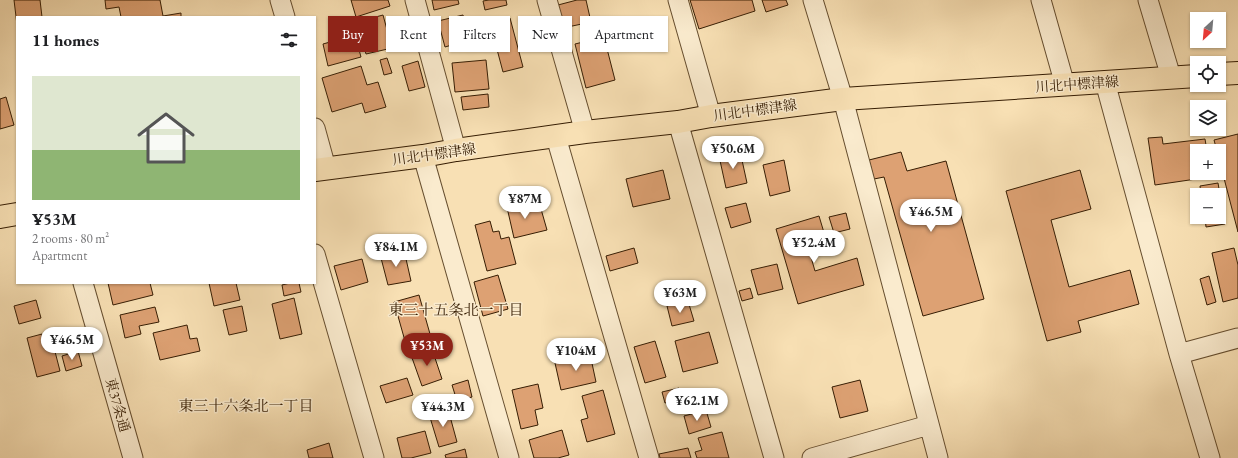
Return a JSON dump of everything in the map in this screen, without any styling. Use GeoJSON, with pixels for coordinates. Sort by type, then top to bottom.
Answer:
{"type":"FeatureCollection","features":[{"type":"Feature","properties":{"kind":"main road"},"geometry":{"type":"LineString","coordinates":[[1226,74],[1238,73]]}},
{"type":"Feature","properties":{"kind":"main road","name":"川北中標津線"},"geometry":{"type":"LineString","coordinates":[[321,169],[423,156],[585,132],[678,122],[843,98],[1190,76]]}},
{"type":"Feature","properties":{"kind":"main road"},"geometry":{"type":"LineString","coordinates":[[0,217],[16,214]]}},
{"type":"Feature","properties":{"kind":"street"},"geometry":{"type":"LineString","coordinates":[[280,0],[284,16]]}},
{"type":"Feature","properties":{"kind":"street"},"geometry":{"type":"LineString","coordinates":[[415,0],[456,150]]}},
{"type":"Feature","properties":{"kind":"street"},"geometry":{"type":"LineString","coordinates":[[547,0],[585,132]]}},
{"type":"Feature","properties":{"kind":"street"},"geometry":{"type":"LineString","coordinates":[[678,0],[711,116]]}},
{"type":"Feature","properties":{"kind":"street"},"geometry":{"type":"LineString","coordinates":[[813,0],[843,98],[938,458]]}},
{"type":"Feature","properties":{"kind":"street"},"geometry":{"type":"LineString","coordinates":[[1041,0],[1065,85]]}},
{"type":"Feature","properties":{"kind":"street"},"geometry":{"type":"LineString","coordinates":[[1148,0],[1171,77]]}},
{"type":"Feature","properties":{"kind":"street"},"geometry":{"type":"LineString","coordinates":[[1105,82],[1179,354],[1210,458]]}},
{"type":"Feature","properties":{"kind":"street"},"geometry":{"type":"LineString","coordinates":[[678,122],[774,458]]}},
{"type":"Feature","properties":{"kind":"street"},"geometry":{"type":"LineString","coordinates":[[316,135],[321,169]]}},
{"type":"Feature","properties":{"kind":"street"},"geometry":{"type":"LineString","coordinates":[[556,137],[649,458]]}},
{"type":"Feature","properties":{"kind":"street"},"geometry":{"type":"LineString","coordinates":[[423,156],[509,458]]}},
{"type":"Feature","properties":{"kind":"street"},"geometry":{"type":"LineString","coordinates":[[316,257],[374,458]]}},
{"type":"Feature","properties":{"kind":"street","name":"東37条通"},"geometry":{"type":"LineString","coordinates":[[83,284],[133,458]]}},
{"type":"Feature","properties":{"kind":"street"},"geometry":{"type":"LineString","coordinates":[[1179,354],[1238,338]]}},
{"type":"Feature","properties":{"kind":"street"},"geometry":{"type":"LineString","coordinates":[[812,458],[929,425]]}},
{"type":"Feature","properties":{"kind":"building"},"geometry":{"type":"Polygon","coordinates":[[[14,0],[40,0],[42,16],[16,17],[14,0]]]}},
{"type":"Feature","properties":{"kind":"building"},"geometry":{"type":"Polygon","coordinates":[[[105,0],[160,0],[163,16],[121,16],[119,7],[106,9],[105,0]]]}},
{"type":"Feature","properties":{"kind":"building"},"geometry":{"type":"Polygon","coordinates":[[[351,0],[388,0],[390,6],[356,16],[351,0]]]}},
{"type":"Feature","properties":{"kind":"building"},"geometry":{"type":"Polygon","coordinates":[[[432,0],[458,0],[459,4],[434,10],[432,0]]]}},
{"type":"Feature","properties":{"kind":"building"},"geometry":{"type":"Polygon","coordinates":[[[506,0],[507,5],[485,10],[483,1],[506,0]]]}},
{"type":"Feature","properties":{"kind":"building"},"geometry":{"type":"Polygon","coordinates":[[[577,0],[586,0],[590,16],[580,16],[580,24],[572,26],[572,16],[560,16],[558,5],[577,0]]]}},
{"type":"Feature","properties":{"kind":"building"},"geometry":{"type":"Polygon","coordinates":[[[690,0],[752,0],[755,11],[699,29],[690,0]]]}},
{"type":"Feature","properties":{"kind":"building"},"geometry":{"type":"Polygon","coordinates":[[[762,0],[786,0],[788,5],[766,12],[762,0]]]}},
{"type":"Feature","properties":{"kind":"building"},"geometry":{"type":"Polygon","coordinates":[[[181,13],[181,16],[163,16],[181,13]]]}},
{"type":"Feature","properties":{"kind":"building"},"geometry":{"type":"Polygon","coordinates":[[[383,15],[386,26],[386,49],[378,51],[378,16],[383,15]]]}},
{"type":"Feature","properties":{"kind":"building"},"geometry":{"type":"Polygon","coordinates":[[[449,18],[449,46],[445,47],[441,32],[441,20],[449,18]]]}},
{"type":"Feature","properties":{"kind":"building"},"geometry":{"type":"Polygon","coordinates":[[[510,18],[523,67],[503,72],[498,52],[510,52],[510,18]]]}},
{"type":"Feature","properties":{"kind":"building"},"geometry":{"type":"Polygon","coordinates":[[[328,43],[328,52],[360,52],[361,57],[328,66],[323,44],[328,43]]]}},
{"type":"Feature","properties":{"kind":"building"},"geometry":{"type":"Polygon","coordinates":[[[580,43],[580,52],[608,52],[615,80],[586,88],[575,44],[580,43]]]}},
{"type":"Feature","properties":{"kind":"building"},"geometry":{"type":"Polygon","coordinates":[[[387,58],[392,73],[384,75],[380,60],[387,58]]]}},
{"type":"Feature","properties":{"kind":"building"},"geometry":{"type":"Polygon","coordinates":[[[486,60],[489,89],[455,92],[452,63],[486,60]]]}},
{"type":"Feature","properties":{"kind":"building"},"geometry":{"type":"Polygon","coordinates":[[[418,61],[425,87],[409,91],[402,66],[418,61]]]}},
{"type":"Feature","properties":{"kind":"building"},"geometry":{"type":"Polygon","coordinates":[[[361,66],[367,85],[378,82],[386,107],[365,113],[362,103],[332,112],[322,78],[361,66]]]}},
{"type":"Feature","properties":{"kind":"building"},"geometry":{"type":"Polygon","coordinates":[[[488,94],[489,107],[463,110],[461,97],[488,94]]]}},
{"type":"Feature","properties":{"kind":"building"},"geometry":{"type":"Polygon","coordinates":[[[6,97],[14,125],[0,129],[0,99],[6,97]]]}},
{"type":"Feature","properties":{"kind":"building"},"geometry":{"type":"Polygon","coordinates":[[[1238,134],[1238,232],[1224,180],[1226,180],[1226,144],[1215,144],[1214,140],[1238,134]]]}},
{"type":"Feature","properties":{"kind":"building"},"geometry":{"type":"Polygon","coordinates":[[[1162,137],[1163,144],[1205,139],[1206,144],[1190,144],[1190,180],[1155,185],[1148,138],[1162,137]]]}},
{"type":"Feature","properties":{"kind":"building"},"geometry":{"type":"Polygon","coordinates":[[[740,151],[747,183],[726,188],[719,156],[740,151]]]}},
{"type":"Feature","properties":{"kind":"building"},"geometry":{"type":"Polygon","coordinates":[[[901,152],[907,171],[946,161],[984,299],[923,316],[884,177],[874,179],[869,160],[901,152]]]}},
{"type":"Feature","properties":{"kind":"building"},"geometry":{"type":"Polygon","coordinates":[[[784,160],[790,191],[770,196],[763,165],[784,160]]]}},
{"type":"Feature","properties":{"kind":"building"},"geometry":{"type":"Polygon","coordinates":[[[663,170],[670,199],[633,207],[626,179],[663,170]]]}},
{"type":"Feature","properties":{"kind":"building"},"geometry":{"type":"Polygon","coordinates":[[[1080,170],[1091,209],[1051,220],[1069,287],[1130,270],[1139,304],[1078,321],[1081,332],[1047,341],[1006,191],[1080,170]]]}},
{"type":"Feature","properties":{"kind":"building"},"geometry":{"type":"Polygon","coordinates":[[[1218,183],[1219,188],[1200,188],[1200,186],[1218,183]]]}},
{"type":"Feature","properties":{"kind":"building"},"geometry":{"type":"Polygon","coordinates":[[[519,200],[522,213],[541,209],[547,230],[514,238],[506,203],[519,200]]]}},
{"type":"Feature","properties":{"kind":"building"},"geometry":{"type":"Polygon","coordinates":[[[746,203],[751,222],[731,228],[725,208],[746,203]]]}},
{"type":"Feature","properties":{"kind":"building"},"geometry":{"type":"Polygon","coordinates":[[[846,213],[850,229],[834,233],[829,217],[846,213]]]}},
{"type":"Feature","properties":{"kind":"building"},"geometry":{"type":"Polygon","coordinates":[[[819,216],[825,236],[813,239],[815,245],[808,247],[815,271],[857,258],[864,285],[798,304],[776,229],[819,216]]]}},
{"type":"Feature","properties":{"kind":"building"},"geometry":{"type":"Polygon","coordinates":[[[490,221],[493,232],[499,231],[501,239],[509,237],[516,264],[487,271],[475,225],[490,221]]]}},
{"type":"Feature","properties":{"kind":"building"},"geometry":{"type":"Polygon","coordinates":[[[1206,224],[1225,224],[1206,227],[1206,224]]]}},
{"type":"Feature","properties":{"kind":"building"},"geometry":{"type":"Polygon","coordinates":[[[634,248],[638,263],[610,271],[606,256],[634,248]]]}},
{"type":"Feature","properties":{"kind":"building"},"geometry":{"type":"Polygon","coordinates":[[[1234,248],[1238,265],[1238,298],[1223,302],[1212,253],[1234,248]]]}},
{"type":"Feature","properties":{"kind":"building"},"geometry":{"type":"Polygon","coordinates":[[[404,250],[411,281],[388,285],[381,258],[404,250]]]}},
{"type":"Feature","properties":{"kind":"building"},"geometry":{"type":"Polygon","coordinates":[[[362,259],[368,282],[341,290],[334,266],[362,259]]]}},
{"type":"Feature","properties":{"kind":"building"},"geometry":{"type":"Polygon","coordinates":[[[777,264],[783,289],[758,295],[751,270],[777,264]]]}},
{"type":"Feature","properties":{"kind":"building"},"geometry":{"type":"Polygon","coordinates":[[[498,275],[508,309],[483,316],[474,282],[498,275]]]}},
{"type":"Feature","properties":{"kind":"building"},"geometry":{"type":"Polygon","coordinates":[[[1209,276],[1216,302],[1207,305],[1200,279],[1209,276]]]}},
{"type":"Feature","properties":{"kind":"building"},"geometry":{"type":"Polygon","coordinates":[[[108,284],[150,284],[153,295],[113,305],[108,284]]]}},
{"type":"Feature","properties":{"kind":"building"},"geometry":{"type":"Polygon","coordinates":[[[209,284],[236,284],[240,300],[214,306],[209,284]]]}},
{"type":"Feature","properties":{"kind":"building"},"geometry":{"type":"Polygon","coordinates":[[[299,284],[301,292],[284,296],[282,285],[299,284]]]}},
{"type":"Feature","properties":{"kind":"building"},"geometry":{"type":"Polygon","coordinates":[[[750,288],[753,298],[742,301],[739,291],[750,288]]]}},
{"type":"Feature","properties":{"kind":"building"},"geometry":{"type":"Polygon","coordinates":[[[419,295],[430,334],[405,341],[394,302],[419,295]]]}},
{"type":"Feature","properties":{"kind":"building"},"geometry":{"type":"Polygon","coordinates":[[[294,298],[302,334],[280,339],[272,304],[294,298]]]}},
{"type":"Feature","properties":{"kind":"building"},"geometry":{"type":"Polygon","coordinates":[[[36,300],[41,318],[19,324],[14,306],[36,300]]]}},
{"type":"Feature","properties":{"kind":"building"},"geometry":{"type":"Polygon","coordinates":[[[688,301],[694,321],[672,326],[667,306],[688,301]]]}},
{"type":"Feature","properties":{"kind":"building"},"geometry":{"type":"Polygon","coordinates":[[[242,306],[247,331],[229,335],[223,310],[242,306]]]}},
{"type":"Feature","properties":{"kind":"building"},"geometry":{"type":"Polygon","coordinates":[[[155,307],[159,322],[139,326],[141,334],[125,338],[120,315],[155,307]]]}},
{"type":"Feature","properties":{"kind":"building"},"geometry":{"type":"Polygon","coordinates":[[[187,325],[190,339],[197,338],[200,351],[160,360],[153,333],[187,325]]]}},
{"type":"Feature","properties":{"kind":"building"},"geometry":{"type":"Polygon","coordinates":[[[709,332],[718,363],[683,372],[675,341],[709,332]]]}},
{"type":"Feature","properties":{"kind":"building"},"geometry":{"type":"Polygon","coordinates":[[[42,334],[42,338],[51,336],[60,371],[37,377],[27,338],[42,334]]]}},
{"type":"Feature","properties":{"kind":"building"},"geometry":{"type":"Polygon","coordinates":[[[655,341],[666,377],[645,383],[634,347],[655,341]]]}},
{"type":"Feature","properties":{"kind":"building"},"geometry":{"type":"Polygon","coordinates":[[[432,349],[442,379],[422,386],[411,355],[432,349]]]}},
{"type":"Feature","properties":{"kind":"building"},"geometry":{"type":"Polygon","coordinates":[[[78,351],[82,366],[66,371],[62,356],[78,351]]]}},
{"type":"Feature","properties":{"kind":"building"},"geometry":{"type":"Polygon","coordinates":[[[590,354],[596,382],[561,390],[555,363],[590,354]]]}},
{"type":"Feature","properties":{"kind":"building"},"geometry":{"type":"Polygon","coordinates":[[[407,378],[413,395],[386,403],[380,386],[407,378]]]}},
{"type":"Feature","properties":{"kind":"building"},"geometry":{"type":"Polygon","coordinates":[[[468,380],[472,397],[457,401],[452,385],[468,380]]]}},
{"type":"Feature","properties":{"kind":"building"},"geometry":{"type":"Polygon","coordinates":[[[860,380],[868,411],[840,418],[832,387],[860,380]]]}},
{"type":"Feature","properties":{"kind":"building"},"geometry":{"type":"Polygon","coordinates":[[[538,384],[543,408],[535,410],[538,425],[521,429],[512,390],[538,384]]]}},
{"type":"Feature","properties":{"kind":"building"},"geometry":{"type":"Polygon","coordinates":[[[679,388],[682,399],[665,403],[662,392],[679,388]]]}},
{"type":"Feature","properties":{"kind":"building"},"geometry":{"type":"Polygon","coordinates":[[[603,390],[615,434],[587,442],[581,420],[588,418],[582,396],[603,390]]]}},
{"type":"Feature","properties":{"kind":"building"},"geometry":{"type":"Polygon","coordinates":[[[448,409],[457,442],[439,447],[429,414],[448,409]]]}},
{"type":"Feature","properties":{"kind":"building"},"geometry":{"type":"Polygon","coordinates":[[[706,410],[711,427],[689,434],[684,416],[706,410]]]}},
{"type":"Feature","properties":{"kind":"building"},"geometry":{"type":"Polygon","coordinates":[[[562,430],[569,455],[558,458],[534,458],[529,440],[562,430]]]}},
{"type":"Feature","properties":{"kind":"building"},"geometry":{"type":"Polygon","coordinates":[[[425,431],[431,453],[411,458],[402,458],[397,438],[425,431]]]}},
{"type":"Feature","properties":{"kind":"building"},"geometry":{"type":"Polygon","coordinates":[[[722,432],[729,458],[697,458],[695,452],[702,450],[698,438],[722,432]]]}},
{"type":"Feature","properties":{"kind":"building"},"geometry":{"type":"Polygon","coordinates":[[[329,443],[333,458],[309,458],[307,450],[329,443]]]}},
{"type":"Feature","properties":{"kind":"building"},"geometry":{"type":"Polygon","coordinates":[[[688,448],[691,458],[660,458],[659,454],[688,448]]]}},
{"type":"Feature","properties":{"kind":"building"},"geometry":{"type":"Polygon","coordinates":[[[465,449],[467,458],[446,458],[445,455],[465,449]]]}},
{"type":"Feature","properties":{"kind":"district","name":"東三十五条北一丁目"},"geometry":{"type":"Point","coordinates":[456,310]}},
{"type":"Feature","properties":{"kind":"district","name":"東三十六条北一丁目"},"geometry":{"type":"Point","coordinates":[246,406]}}]}
